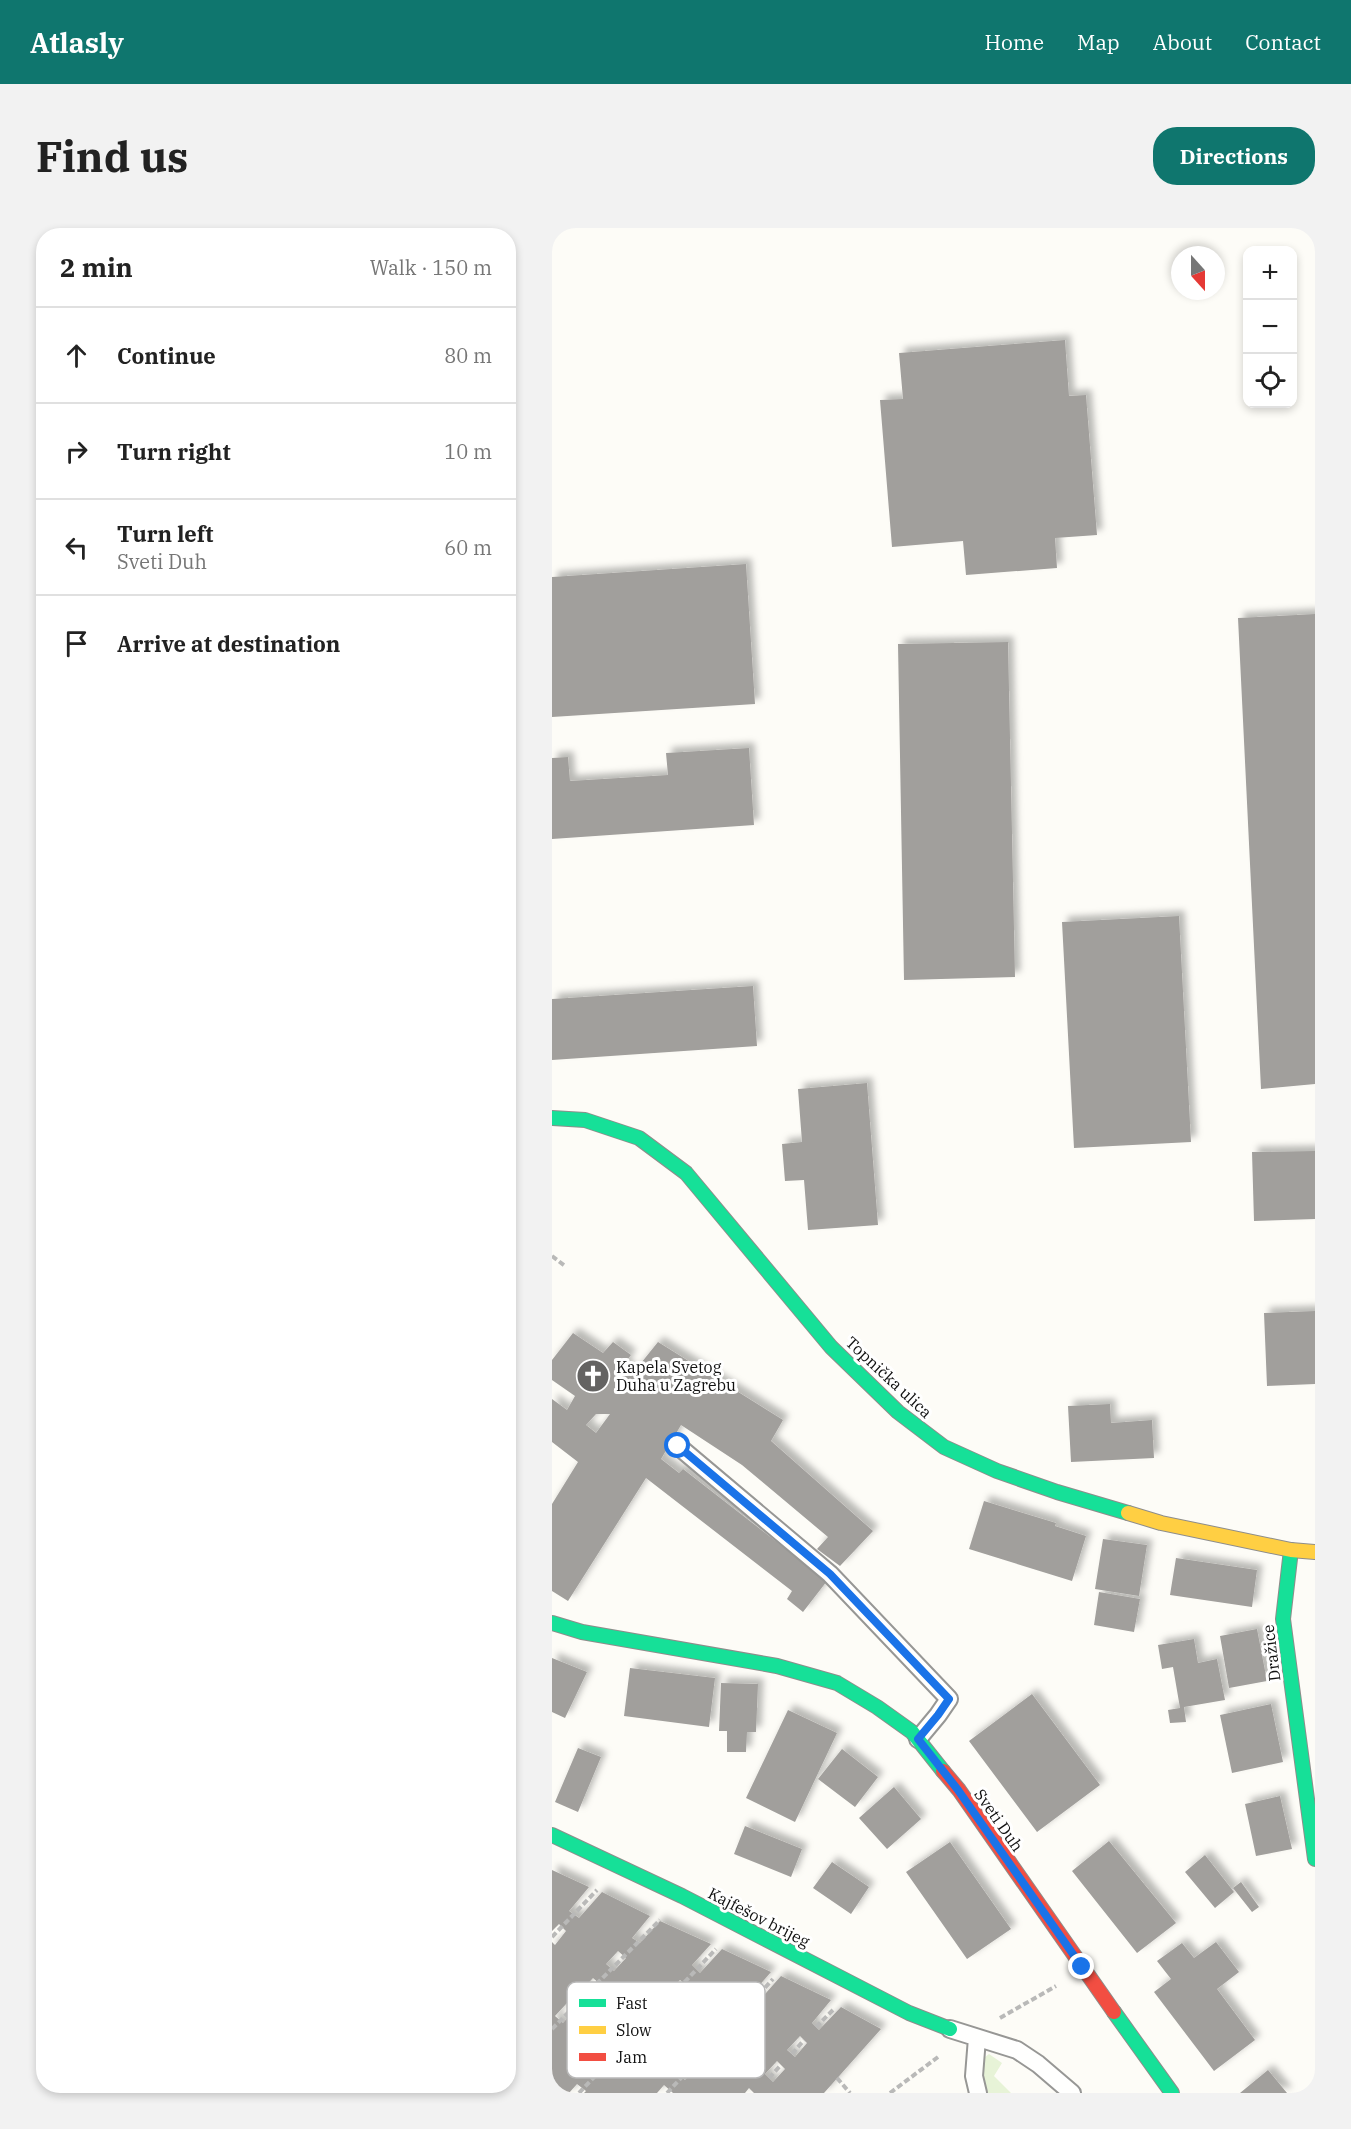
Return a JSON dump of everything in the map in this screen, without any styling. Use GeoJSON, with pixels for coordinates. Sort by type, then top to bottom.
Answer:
{"type":"FeatureCollection","features":[{"type":"Feature","properties":{"kind":"street","name":"Topnička ulica"},"geometry":{"type":"LineString","coordinates":[[552,1118],[585,1120],[639,1138],[686,1173],[831,1347],[898,1412],[944,1447],[997,1471],[1057,1492],[1161,1523],[1291,1550],[1315,1552]]}},
{"type":"Feature","properties":{"kind":"street","name":"Dražice"},"geometry":{"type":"LineString","coordinates":[[1291,1550],[1283,1619],[1315,1859]]}},
{"type":"Feature","properties":{"kind":"street","name":"Sveti Duh"},"geometry":{"type":"LineString","coordinates":[[552,1623],[582,1632],[777,1666],[837,1683],[912,1732],[958,1790],[1172,2093]]}},
{"type":"Feature","properties":{"kind":"street","name":"Kajfešov brijeg"},"geometry":{"type":"LineString","coordinates":[[552,1835],[682,1896],[909,2013],[950,2029]]}},
{"type":"Feature","properties":{"kind":"lane"},"geometry":{"type":"LineString","coordinates":[[678,1446],[830,1574],[949,1699],[918,1739]]}},
{"type":"Feature","properties":{"kind":"lane"},"geometry":{"type":"LineString","coordinates":[[950,2029],[1017,2050],[1038,2064],[1072,2093]]}},
{"type":"Feature","properties":{"kind":"lane"},"geometry":{"type":"LineString","coordinates":[[977,2038],[974,2076],[978,2093]]}},
{"type":"Feature","properties":{"kind":"path"},"geometry":{"type":"LineString","coordinates":[[552,1256],[566,1266]]}},
{"type":"Feature","properties":{"kind":"path"},"geometry":{"type":"LineString","coordinates":[[552,1938],[600,1887]]}},
{"type":"Feature","properties":{"kind":"path"},"geometry":{"type":"LineString","coordinates":[[598,1982],[663,1916]]}},
{"type":"Feature","properties":{"kind":"path"},"geometry":{"type":"LineString","coordinates":[[685,1982],[721,1944]]}},
{"type":"Feature","properties":{"kind":"path"},"geometry":{"type":"LineString","coordinates":[[765,1988],[780,1972]]}},
{"type":"Feature","properties":{"kind":"path"},"geometry":{"type":"LineString","coordinates":[[1019,2008],[1060,1984]]}},
{"type":"Feature","properties":{"kind":"path"},"geometry":{"type":"LineString","coordinates":[[552,2029],[567,2014]]}},
{"type":"Feature","properties":{"kind":"path"},"geometry":{"type":"LineString","coordinates":[[792,2054],[804,2040]]}},
{"type":"Feature","properties":{"kind":"path"},"geometry":{"type":"LineString","coordinates":[[769,2078],[781,2065]]}},
{"type":"Feature","properties":{"kind":"path"},"geometry":{"type":"LineString","coordinates":[[579,2093],[593,2078]]}},
{"type":"Feature","properties":{"kind":"path"},"geometry":{"type":"LineString","coordinates":[[667,2093],[681,2078]]}},
{"type":"Feature","properties":{"kind":"path"},"geometry":{"type":"LineString","coordinates":[[837,2078],[850,2093]]}},
{"type":"Feature","properties":{"kind":"path"},"geometry":{"type":"LineString","coordinates":[[891,2093],[907,2082]]}},
{"type":"Feature","properties":{"kind":"green space"},"geometry":{"type":"Polygon","coordinates":[[[989,2054],[1002,2063],[994,2076],[1011,2093],[988,2093],[981,2067],[984,2058],[989,2054]]]}},
{"type":"Feature","properties":{"kind":"building"},"geometry":{"type":"Polygon","coordinates":[[[1065,340],[1069,396],[1086,395],[1097,535],[1055,538],[1057,568],[966,575],[963,541],[892,547],[880,400],[903,399],[899,353],[1065,340]]]}},
{"type":"Feature","properties":{"kind":"building"},"geometry":{"type":"Polygon","coordinates":[[[746,564],[755,704],[552,717],[552,577],[746,564]]]}},
{"type":"Feature","properties":{"kind":"building"},"geometry":{"type":"Polygon","coordinates":[[[1315,614],[1315,1084],[1261,1089],[1238,618],[1315,614]]]}},
{"type":"Feature","properties":{"kind":"building"},"geometry":{"type":"Polygon","coordinates":[[[1008,642],[1015,977],[904,980],[898,644],[1008,642]]]}},
{"type":"Feature","properties":{"kind":"building"},"geometry":{"type":"Polygon","coordinates":[[[749,748],[754,825],[552,839],[552,758],[568,757],[570,781],[668,775],[666,753],[749,748]]]}},
{"type":"Feature","properties":{"kind":"building"},"geometry":{"type":"Polygon","coordinates":[[[1179,916],[1191,1142],[1074,1148],[1062,922],[1179,916]]]}},
{"type":"Feature","properties":{"kind":"building"},"geometry":{"type":"Polygon","coordinates":[[[753,986],[757,1046],[552,1060],[552,999],[753,986]]]}},
{"type":"Feature","properties":{"kind":"building"},"geometry":{"type":"Polygon","coordinates":[[[867,1083],[878,1225],[808,1230],[804,1180],[785,1181],[782,1144],[802,1142],[798,1089],[867,1083]]]}},
{"type":"Feature","properties":{"kind":"building"},"geometry":{"type":"Polygon","coordinates":[[[1315,1151],[1315,1219],[1254,1221],[1252,1152],[1315,1151]]]}},
{"type":"Feature","properties":{"kind":"building"},"geometry":{"type":"Polygon","coordinates":[[[1315,1311],[1315,1384],[1267,1386],[1264,1313],[1315,1311]]]}},
{"type":"Feature","properties":{"kind":"building"},"geometry":{"type":"Polygon","coordinates":[[[573,1333],[603,1353],[613,1342],[631,1355],[625,1363],[633,1373],[658,1342],[783,1420],[771,1441],[873,1531],[840,1566],[817,1549],[828,1537],[742,1465],[681,1425],[661,1459],[679,1473],[683,1469],[827,1581],[803,1612],[787,1599],[792,1591],[646,1478],[568,1601],[552,1591],[552,1504],[578,1462],[552,1442],[552,1399],[567,1410],[575,1396],[552,1380],[552,1360],[573,1333]],[[596,1414],[586,1425],[596,1433],[610,1414],[596,1414]]]}},
{"type":"Feature","properties":{"kind":"building"},"geometry":{"type":"Polygon","coordinates":[[[1110,1404],[1111,1423],[1152,1420],[1154,1458],[1071,1462],[1068,1406],[1110,1404]]]}},
{"type":"Feature","properties":{"kind":"building"},"geometry":{"type":"Polygon","coordinates":[[[984,1501],[1056,1523],[1055,1526],[1086,1536],[1072,1581],[969,1549],[984,1501]]]}},
{"type":"Feature","properties":{"kind":"building"},"geometry":{"type":"Polygon","coordinates":[[[1103,1539],[1147,1545],[1139,1596],[1095,1589],[1103,1539]]]}},
{"type":"Feature","properties":{"kind":"building"},"geometry":{"type":"Polygon","coordinates":[[[1176,1558],[1257,1570],[1252,1607],[1170,1595],[1176,1558]]]}},
{"type":"Feature","properties":{"kind":"building"},"geometry":{"type":"Polygon","coordinates":[[[1099,1592],[1140,1599],[1134,1632],[1094,1625],[1099,1592]]]}},
{"type":"Feature","properties":{"kind":"building"},"geometry":{"type":"Polygon","coordinates":[[[1257,1629],[1267,1681],[1229,1688],[1220,1636],[1257,1629]]]}},
{"type":"Feature","properties":{"kind":"building"},"geometry":{"type":"Polygon","coordinates":[[[1194,1639],[1198,1663],[1217,1659],[1225,1700],[1184,1707],[1186,1722],[1170,1723],[1168,1710],[1180,1708],[1173,1667],[1162,1669],[1158,1645],[1194,1639]]]}},
{"type":"Feature","properties":{"kind":"building"},"geometry":{"type":"Polygon","coordinates":[[[552,1658],[587,1672],[565,1718],[552,1712],[552,1658]]]}},
{"type":"Feature","properties":{"kind":"building"},"geometry":{"type":"Polygon","coordinates":[[[630,1668],[715,1678],[709,1727],[624,1716],[630,1668]]]}},
{"type":"Feature","properties":{"kind":"building"},"geometry":{"type":"Polygon","coordinates":[[[721,1683],[758,1684],[756,1732],[747,1732],[746,1752],[727,1752],[727,1731],[719,1731],[721,1683]]]}},
{"type":"Feature","properties":{"kind":"building"},"geometry":{"type":"Polygon","coordinates":[[[1032,1694],[1100,1785],[1037,1832],[969,1741],[1032,1694]]]}},
{"type":"Feature","properties":{"kind":"building"},"geometry":{"type":"Polygon","coordinates":[[[1271,1704],[1283,1762],[1232,1773],[1220,1715],[1271,1704]]]}},
{"type":"Feature","properties":{"kind":"building"},"geometry":{"type":"Polygon","coordinates":[[[788,1710],[837,1733],[795,1822],[746,1798],[788,1710]]]}},
{"type":"Feature","properties":{"kind":"building"},"geometry":{"type":"Polygon","coordinates":[[[578,1748],[601,1757],[578,1812],[555,1802],[578,1748]]]}},
{"type":"Feature","properties":{"kind":"building"},"geometry":{"type":"Polygon","coordinates":[[[842,1749],[878,1777],[855,1807],[818,1779],[842,1749]]]}},
{"type":"Feature","properties":{"kind":"building"},"geometry":{"type":"Polygon","coordinates":[[[894,1787],[921,1819],[887,1849],[859,1818],[894,1787]]]}},
{"type":"Feature","properties":{"kind":"building"},"geometry":{"type":"Polygon","coordinates":[[[1280,1796],[1292,1849],[1256,1856],[1245,1804],[1280,1796]]]}},
{"type":"Feature","properties":{"kind":"building"},"geometry":{"type":"Polygon","coordinates":[[[745,1826],[802,1849],[791,1877],[734,1854],[745,1826]]]}},
{"type":"Feature","properties":{"kind":"building"},"geometry":{"type":"Polygon","coordinates":[[[1109,1841],[1176,1923],[1137,1953],[1072,1871],[1109,1841]]]}},
{"type":"Feature","properties":{"kind":"building"},"geometry":{"type":"Polygon","coordinates":[[[950,1842],[1011,1929],[967,1959],[906,1872],[950,1842]]]}},
{"type":"Feature","properties":{"kind":"building"},"geometry":{"type":"Polygon","coordinates":[[[1205,1855],[1234,1892],[1215,1908],[1185,1872],[1205,1855]]]}},
{"type":"Feature","properties":{"kind":"building"},"geometry":{"type":"Polygon","coordinates":[[[832,1862],[869,1887],[851,1914],[813,1888],[832,1862]]]}},
{"type":"Feature","properties":{"kind":"building"},"geometry":{"type":"Polygon","coordinates":[[[552,1870],[589,1887],[569,1911],[579,1918],[602,1892],[650,1916],[632,1938],[640,1943],[660,1921],[711,1944],[692,1965],[700,1973],[722,1949],[771,1972],[762,1982],[682,1982],[680,1980],[678,1982],[598,1982],[593,1978],[589,1982],[567,1982],[567,2003],[555,2016],[563,2023],[567,2019],[567,2078],[683,2078],[685,2080],[687,2078],[765,2078],[765,2074],[765,1994],[781,1976],[831,2000],[812,2023],[819,2030],[841,2007],[881,2029],[824,2093],[754,2093],[749,2088],[745,2093],[673,2093],[664,2085],[657,2093],[584,2093],[586,2091],[577,2084],[569,2093],[552,2093],[552,1942],[555,1945],[566,1931],[559,1924],[552,1931],[552,1870]],[[618,1951],[606,1964],[614,1971],[626,1958],[618,1951]],[[800,2036],[787,2050],[795,2057],[807,2043],[800,2036]],[[777,2061],[765,2074],[773,2082],[785,2069],[777,2061]]]}},
{"type":"Feature","properties":{"kind":"building"},"geometry":{"type":"Polygon","coordinates":[[[1241,1882],[1259,1907],[1252,1912],[1233,1888],[1241,1882]]]}},
{"type":"Feature","properties":{"kind":"building"},"geometry":{"type":"Polygon","coordinates":[[[1216,1942],[1239,1972],[1217,1989],[1255,2040],[1214,2071],[1154,1992],[1171,1979],[1157,1961],[1182,1943],[1194,1958],[1216,1942]]]}},
{"type":"Feature","properties":{"kind":"building"},"geometry":{"type":"Polygon","coordinates":[[[1268,2070],[1287,2093],[1240,2093],[1268,2070]]]}},
{"type":"Feature","properties":{"kind":"traffic: fast"},"geometry":{"type":"LineString","coordinates":[[552,1118],[585,1120],[639,1138],[686,1173],[831,1347],[898,1412],[944,1447],[997,1471],[1128,1513]]}},
{"type":"Feature","properties":{"kind":"traffic: fast"},"geometry":{"type":"LineString","coordinates":[[1291,1550],[1283,1619],[1315,1859]]}},
{"type":"Feature","properties":{"kind":"traffic: fast"},"geometry":{"type":"LineString","coordinates":[[552,1623],[582,1632],[777,1666],[837,1683],[912,1732],[943,1771]]}},
{"type":"Feature","properties":{"kind":"traffic: fast"},"geometry":{"type":"LineString","coordinates":[[552,1835],[682,1896],[909,2013],[950,2029]]}},
{"type":"Feature","properties":{"kind":"traffic: fast"},"geometry":{"type":"LineString","coordinates":[[1114,2012],[1172,2093]]}},
{"type":"Feature","properties":{"kind":"traffic: slow"},"geometry":{"type":"LineString","coordinates":[[1128,1513],[1161,1523],[1291,1550],[1315,1552]]}},
{"type":"Feature","properties":{"kind":"traffic: jam"},"geometry":{"type":"LineString","coordinates":[[943,1771],[959,1790],[1114,2012]]}},
{"type":"Feature","properties":{"kind":"place","name":"Kapela Svetog Duha u Zagrebu"},"geometry":{"type":"Point","coordinates":[593,1376]}},
{"type":"Feature","properties":{"kind":"route"},"geometry":{"type":"LineString","coordinates":[[678,1446],[830,1574],[949,1699],[918,1739],[958,1790],[1082,1967]]}}]}
